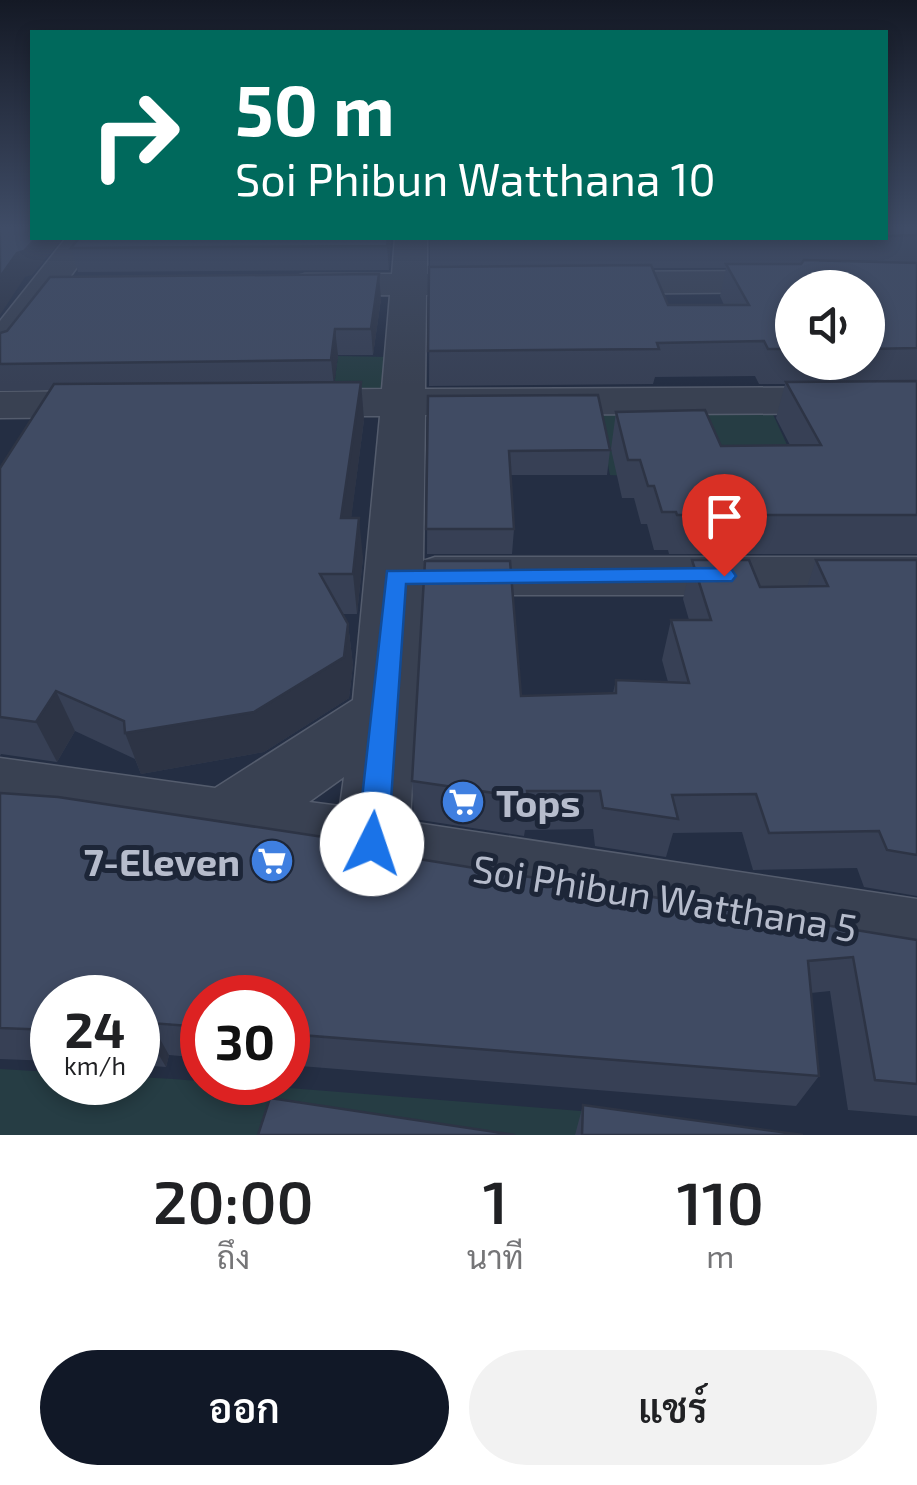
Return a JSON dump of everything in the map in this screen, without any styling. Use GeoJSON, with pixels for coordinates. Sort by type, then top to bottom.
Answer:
{"type":"FeatureCollection","features":[{"type":"Feature","properties":{"kind":"street"},"geometry":{"type":"LineString","coordinates":[[0,347],[48,279]]}},
{"type":"Feature","properties":{"kind":"street"},"geometry":{"type":"LineString","coordinates":[[280,286],[317,279]]}},
{"type":"Feature","properties":{"kind":"street"},"geometry":{"type":"LineString","coordinates":[[372,844],[395,576],[409,279]]}},
{"type":"Feature","properties":{"kind":"street"},"geometry":{"type":"LineString","coordinates":[[513,279],[542,284],[917,281]]}},
{"type":"Feature","properties":{"kind":"street"},"geometry":{"type":"LineString","coordinates":[[41,288],[87,287]]}},
{"type":"Feature","properties":{"kind":"street"},"geometry":{"type":"LineString","coordinates":[[246,404],[917,400]]}},
{"type":"Feature","properties":{"kind":"street"},"geometry":{"type":"LineString","coordinates":[[0,405],[154,404]]}},
{"type":"Feature","properties":{"kind":"street"},"geometry":{"type":"LineString","coordinates":[[395,576],[917,576]]}},
{"type":"Feature","properties":{"kind":"street"},"geometry":{"type":"LineString","coordinates":[[226,820],[382,715]]}},
{"type":"Feature","properties":{"kind":"street","name":"Soi Phibun Watthana 5"},"geometry":{"type":"LineString","coordinates":[[0,788],[226,820],[372,844],[398,854],[917,938]]}},
{"type":"Feature","properties":{"kind":"shaded area"},"geometry":{"type":"Polygon","coordinates":[[[338,356],[390,357],[390,394],[333,394],[338,356]]]}},
{"type":"Feature","properties":{"kind":"shaded area"},"geometry":{"type":"Polygon","coordinates":[[[597,408],[771,410],[806,486],[610,475],[597,408]]]}},
{"type":"Feature","properties":{"kind":"shaded area"},"geometry":{"type":"Polygon","coordinates":[[[0,1069],[30,1071],[30,1105],[160,1105],[160,1078],[180,1080],[180,1105],[310,1105],[310,1090],[656,1117],[654,1135],[0,1135],[0,1069]]]}},
{"type":"Feature","properties":{"kind":"building"},"geometry":{"type":"Polygon","coordinates":[[[48,279],[378,279],[371,329],[335,329],[331,360],[0,364],[0,333],[7,331],[48,279]]]}},
{"type":"Feature","properties":{"kind":"building"},"geometry":{"type":"Polygon","coordinates":[[[429,279],[657,279],[668,305],[749,305],[734,279],[775,279],[775,349],[768,349],[764,341],[657,343],[659,349],[428,351],[429,279]]]}},
{"type":"Feature","properties":{"kind":"building"},"geometry":{"type":"Polygon","coordinates":[[[885,279],[917,279],[917,348],[885,349],[885,279]]]}},
{"type":"Feature","properties":{"kind":"building"},"geometry":{"type":"Polygon","coordinates":[[[917,381],[917,515],[662,512],[640,460],[628,460],[616,412],[705,410],[721,446],[821,445],[786,382],[917,381]]]}},
{"type":"Feature","properties":{"kind":"building"},"geometry":{"type":"Polygon","coordinates":[[[361,382],[341,518],[359,518],[353,574],[320,574],[348,624],[344,657],[254,712],[125,733],[124,721],[56,691],[36,722],[0,717],[0,468],[54,384],[361,382]]]}},
{"type":"Feature","properties":{"kind":"building"},"geometry":{"type":"Polygon","coordinates":[[[598,395],[610,450],[509,451],[514,529],[426,529],[428,396],[598,395]]]}},
{"type":"Feature","properties":{"kind":"building"},"geometry":{"type":"Polygon","coordinates":[[[692,560],[749,560],[760,587],[828,586],[816,560],[917,560],[917,855],[887,850],[879,831],[769,833],[756,794],[672,795],[678,819],[603,808],[600,791],[527,791],[528,798],[412,781],[425,561],[510,561],[521,696],[616,693],[616,680],[689,683],[671,620],[711,620],[692,560]]]}},
{"type":"Feature","properties":{"kind":"building"},"geometry":{"type":"Polygon","coordinates":[[[0,793],[58,797],[363,843],[394,855],[917,940],[917,1084],[875,1080],[853,957],[808,961],[819,1076],[310,1036],[310,975],[180,975],[180,1025],[160,1024],[160,975],[30,975],[30,1029],[0,1028],[0,793]]]}},
{"type":"Feature","properties":{"kind":"building"},"geometry":{"type":"Polygon","coordinates":[[[310,1104],[515,1135],[258,1135],[268,1105],[310,1104]]]}},
{"type":"Feature","properties":{"kind":"building"},"geometry":{"type":"Polygon","coordinates":[[[583,1105],[803,1135],[582,1135],[583,1105]]]}},
{"type":"Feature","properties":{"kind":"place","name":"Tops"},"geometry":{"type":"Point","coordinates":[463,802]}},
{"type":"Feature","properties":{"kind":"place","name":"7-Eleven"},"geometry":{"type":"Point","coordinates":[272,861]}},
{"type":"Feature","properties":{"kind":"route"},"geometry":{"type":"LineString","coordinates":[[372,844],[395,576],[724,576]]}}]}
